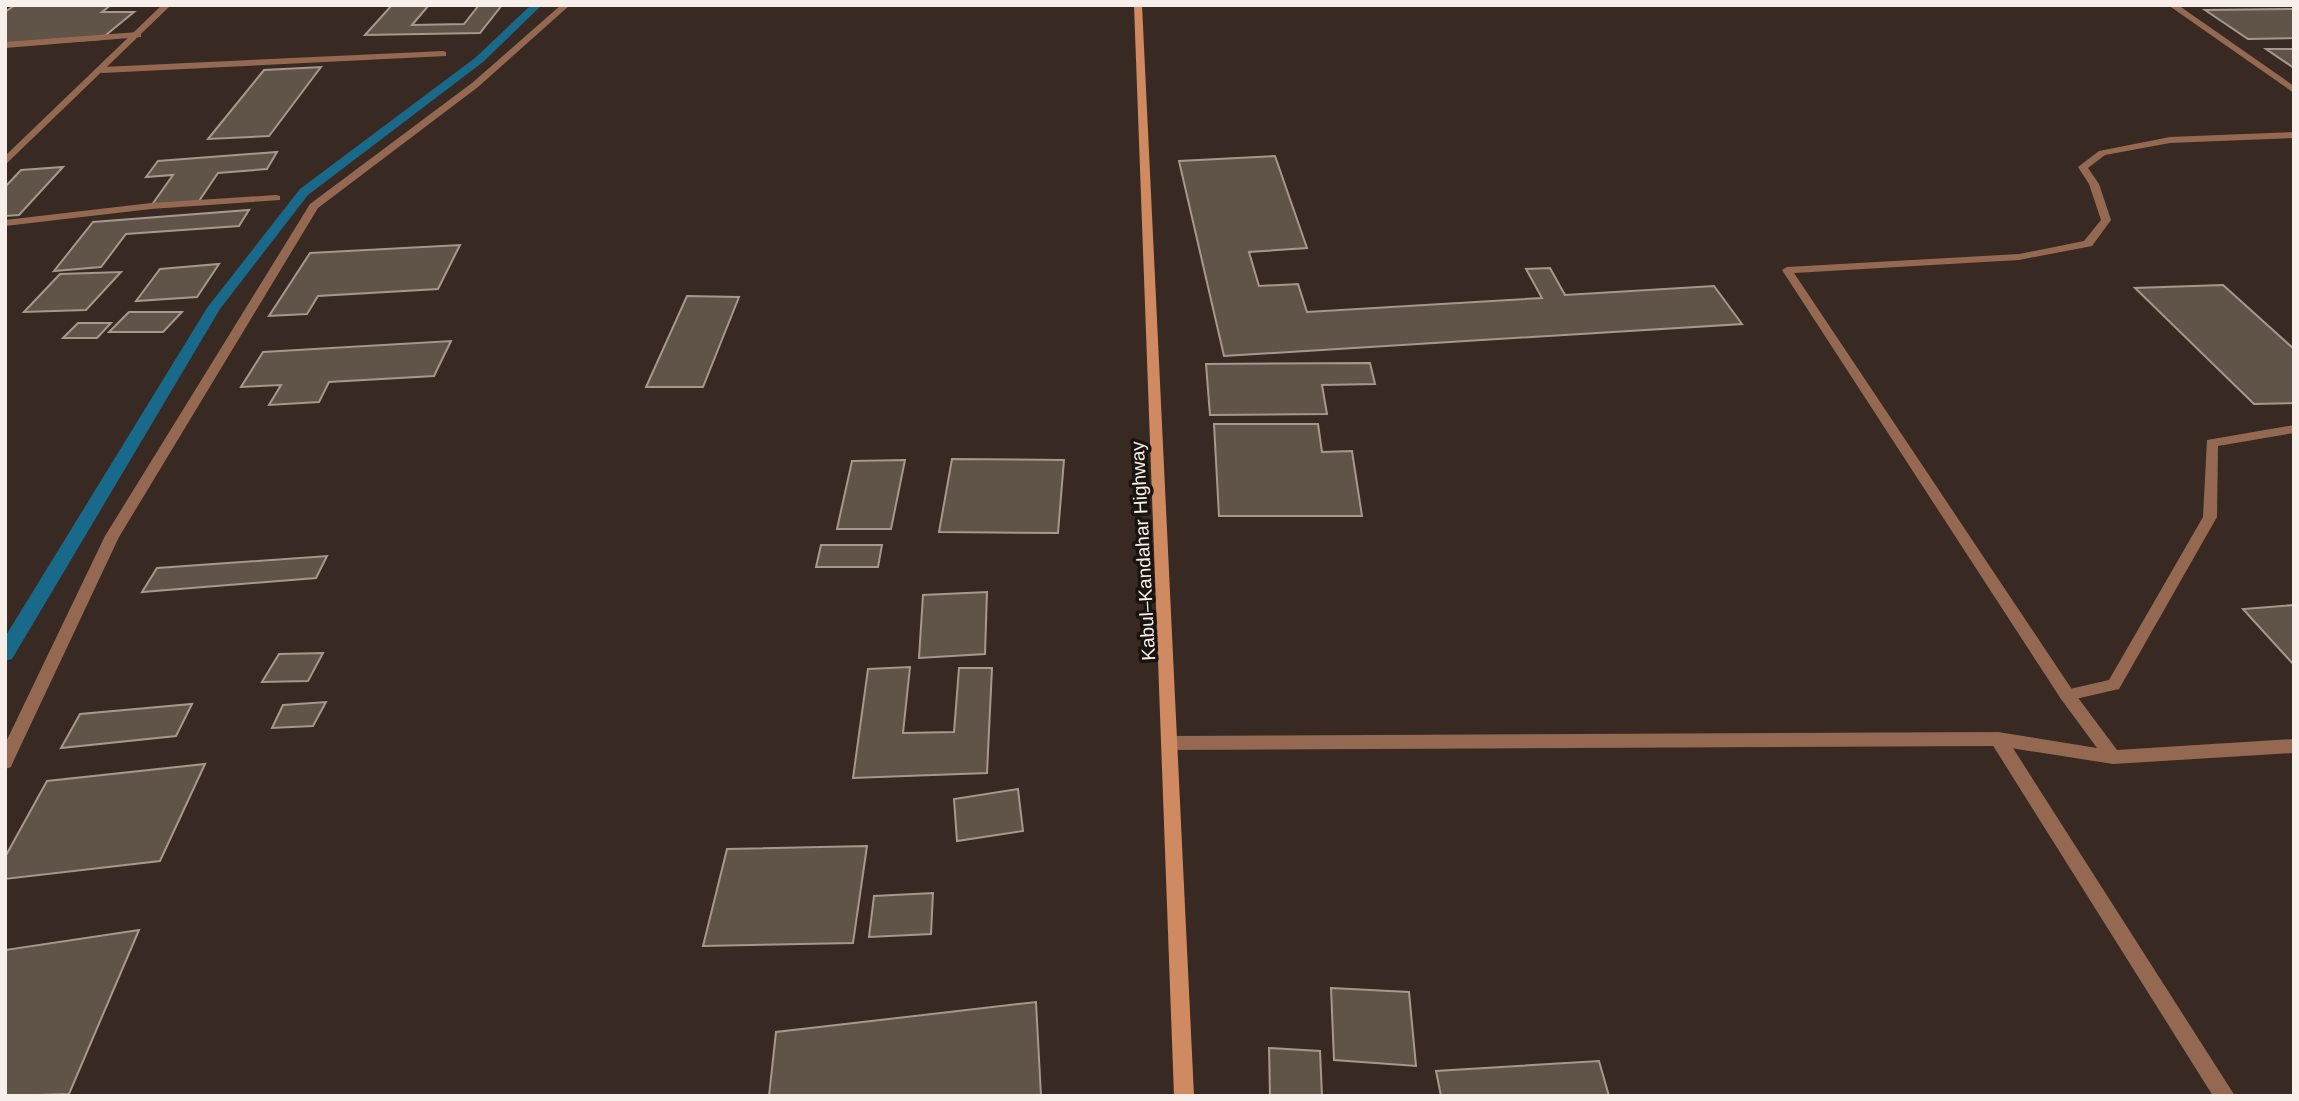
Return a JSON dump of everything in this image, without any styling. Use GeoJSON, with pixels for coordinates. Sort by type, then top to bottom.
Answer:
{"type":"FeatureCollection","features":[{"type":"Feature","properties":{"kind":"main road","name":"Kabul–Kandahar Highway"},"geometry":{"type":"LineString","coordinates":[[1138,5],[1184,1096]]}},
{"type":"Feature","properties":{"kind":"street"},"geometry":{"type":"LineString","coordinates":[[5,162],[167,5]]}},
{"type":"Feature","properties":{"kind":"street"},"geometry":{"type":"LineString","coordinates":[[5,762],[112,536],[314,206],[475,85],[566,5]]}},
{"type":"Feature","properties":{"kind":"street"},"geometry":{"type":"LineString","coordinates":[[2172,5],[2294,90]]}},
{"type":"Feature","properties":{"kind":"street"},"geometry":{"type":"LineString","coordinates":[[5,45],[138,35]]}},
{"type":"Feature","properties":{"kind":"street"},"geometry":{"type":"LineString","coordinates":[[102,70],[443,54]]}},
{"type":"Feature","properties":{"kind":"street"},"geometry":{"type":"LineString","coordinates":[[2113,757],[2067,695],[1787,270],[2018,257],[2088,244],[2106,220],[2094,184],[2084,167],[2102,153],[2170,140],[2294,135]]}},
{"type":"Feature","properties":{"kind":"street"},"geometry":{"type":"LineString","coordinates":[[5,223],[151,206],[275,198]]}},
{"type":"Feature","properties":{"kind":"street"},"geometry":{"type":"LineString","coordinates":[[2067,695],[2114,685],[2128,661],[2210,517],[2212,443],[2294,429]]}},
{"type":"Feature","properties":{"kind":"street"},"geometry":{"type":"LineString","coordinates":[[1997,739],[2225,1096]]}},
{"type":"Feature","properties":{"kind":"street"},"geometry":{"type":"LineString","coordinates":[[1171,743],[1997,739],[2113,757],[2294,746]]}},
{"type":"Feature","properties":{"kind":"building"},"geometry":{"type":"Polygon","coordinates":[[[15,5],[111,5],[102,12],[134,12],[101,39],[5,46],[5,12],[15,5]]]}},
{"type":"Feature","properties":{"kind":"building"},"geometry":{"type":"Polygon","coordinates":[[[392,5],[429,5],[412,25],[464,24],[479,5],[502,5],[480,33],[365,35],[392,5]]]}},
{"type":"Feature","properties":{"kind":"building"},"geometry":{"type":"Polygon","coordinates":[[[2294,9],[2294,38],[2248,39],[2205,10],[2294,9]]]}},
{"type":"Feature","properties":{"kind":"building"},"geometry":{"type":"Polygon","coordinates":[[[2266,49],[2294,49],[2294,68],[2266,49]]]}},
{"type":"Feature","properties":{"kind":"building"},"geometry":{"type":"Polygon","coordinates":[[[321,67],[269,136],[208,139],[264,70],[321,67]]]}},
{"type":"Feature","properties":{"kind":"building"},"geometry":{"type":"Polygon","coordinates":[[[277,152],[267,169],[218,173],[199,201],[151,206],[173,175],[146,177],[158,161],[277,152]]]}},
{"type":"Feature","properties":{"kind":"building"},"geometry":{"type":"Polygon","coordinates":[[[1275,156],[1307,248],[1249,252],[1259,286],[1298,284],[1307,312],[1542,298],[1526,269],[1550,268],[1565,295],[1714,286],[1742,324],[1224,356],[1179,161],[1275,156]]]}},
{"type":"Feature","properties":{"kind":"building"},"geometry":{"type":"Polygon","coordinates":[[[63,167],[19,215],[5,216],[5,187],[21,170],[63,167]]]}},
{"type":"Feature","properties":{"kind":"building"},"geometry":{"type":"Polygon","coordinates":[[[249,210],[239,226],[126,234],[101,267],[54,271],[93,222],[249,210]]]}},
{"type":"Feature","properties":{"kind":"building"},"geometry":{"type":"Polygon","coordinates":[[[460,245],[438,289],[318,296],[307,314],[269,316],[310,253],[460,245]]]}},
{"type":"Feature","properties":{"kind":"building"},"geometry":{"type":"Polygon","coordinates":[[[219,264],[197,297],[136,301],[160,269],[219,264]]]}},
{"type":"Feature","properties":{"kind":"building"},"geometry":{"type":"Polygon","coordinates":[[[121,272],[86,310],[24,312],[60,274],[121,272]]]}},
{"type":"Feature","properties":{"kind":"building"},"geometry":{"type":"Polygon","coordinates":[[[2223,285],[2294,349],[2294,403],[2254,404],[2135,288],[2223,285]]]}},
{"type":"Feature","properties":{"kind":"building"},"geometry":{"type":"Polygon","coordinates":[[[687,296],[739,297],[703,387],[646,387],[687,296]]]}},
{"type":"Feature","properties":{"kind":"building"},"geometry":{"type":"Polygon","coordinates":[[[129,312],[182,312],[163,332],[109,332],[129,312]]]}},
{"type":"Feature","properties":{"kind":"building"},"geometry":{"type":"Polygon","coordinates":[[[78,323],[111,323],[97,338],[63,338],[78,323]]]}},
{"type":"Feature","properties":{"kind":"building"},"geometry":{"type":"Polygon","coordinates":[[[451,341],[434,376],[329,382],[319,402],[269,405],[281,385],[241,387],[263,352],[451,341]]]}},
{"type":"Feature","properties":{"kind":"building"},"geometry":{"type":"Polygon","coordinates":[[[1370,363],[1375,384],[1322,385],[1327,414],[1210,415],[1206,364],[1370,363]]]}},
{"type":"Feature","properties":{"kind":"building"},"geometry":{"type":"Polygon","coordinates":[[[1214,424],[1318,424],[1322,452],[1352,451],[1362,516],[1219,516],[1214,424]]]}},
{"type":"Feature","properties":{"kind":"building"},"geometry":{"type":"Polygon","coordinates":[[[952,459],[1064,460],[1058,533],[939,532],[952,459]]]}},
{"type":"Feature","properties":{"kind":"building"},"geometry":{"type":"Polygon","coordinates":[[[905,460],[891,529],[837,529],[852,461],[905,460]]]}},
{"type":"Feature","properties":{"kind":"building"},"geometry":{"type":"Polygon","coordinates":[[[821,545],[882,545],[878,567],[816,567],[821,545]]]}},
{"type":"Feature","properties":{"kind":"building"},"geometry":{"type":"Polygon","coordinates":[[[327,556],[316,578],[142,592],[157,568],[327,556]]]}},
{"type":"Feature","properties":{"kind":"building"},"geometry":{"type":"Polygon","coordinates":[[[987,592],[985,654],[919,658],[923,595],[987,592]]]}},
{"type":"Feature","properties":{"kind":"building"},"geometry":{"type":"Polygon","coordinates":[[[2294,605],[2294,665],[2243,609],[2294,605]]]}},
{"type":"Feature","properties":{"kind":"building"},"geometry":{"type":"Polygon","coordinates":[[[323,653],[308,681],[262,682],[279,654],[323,653]]]}},
{"type":"Feature","properties":{"kind":"building"},"geometry":{"type":"Polygon","coordinates":[[[910,667],[903,733],[954,732],[959,668],[992,668],[987,773],[853,778],[868,669],[910,667]]]}},
{"type":"Feature","properties":{"kind":"building"},"geometry":{"type":"Polygon","coordinates":[[[326,702],[313,726],[272,728],[283,705],[326,702]]]}},
{"type":"Feature","properties":{"kind":"building"},"geometry":{"type":"Polygon","coordinates":[[[192,704],[176,736],[61,748],[80,714],[192,704]]]}},
{"type":"Feature","properties":{"kind":"building"},"geometry":{"type":"Polygon","coordinates":[[[205,764],[160,861],[5,879],[5,857],[47,781],[205,764]]]}},
{"type":"Feature","properties":{"kind":"building"},"geometry":{"type":"Polygon","coordinates":[[[1018,789],[1023,831],[957,841],[954,799],[1018,789]]]}},
{"type":"Feature","properties":{"kind":"building"},"geometry":{"type":"Polygon","coordinates":[[[867,846],[853,943],[703,946],[727,849],[867,846]]]}},
{"type":"Feature","properties":{"kind":"building"},"geometry":{"type":"Polygon","coordinates":[[[933,893],[931,934],[869,937],[874,896],[933,893]]]}},
{"type":"Feature","properties":{"kind":"building"},"geometry":{"type":"Polygon","coordinates":[[[139,930],[69,1094],[5,1096],[5,950],[139,930]]]}},
{"type":"Feature","properties":{"kind":"building"},"geometry":{"type":"Polygon","coordinates":[[[1331,988],[1409,992],[1416,1066],[1334,1060],[1331,988]]]}},
{"type":"Feature","properties":{"kind":"building"},"geometry":{"type":"Polygon","coordinates":[[[1036,1002],[1041,1096],[769,1096],[776,1032],[1036,1002]]]}},
{"type":"Feature","properties":{"kind":"building"},"geometry":{"type":"Polygon","coordinates":[[[1269,1048],[1320,1051],[1322,1096],[1270,1096],[1269,1048]]]}},
{"type":"Feature","properties":{"kind":"building"},"geometry":{"type":"Polygon","coordinates":[[[1599,1061],[1609,1096],[1441,1096],[1436,1071],[1599,1061]]]}},
{"type":"Feature","properties":{"kind":"waterway"},"geometry":{"type":"LineString","coordinates":[[5,654],[214,308],[304,192],[479,60],[537,5]]}}]}
